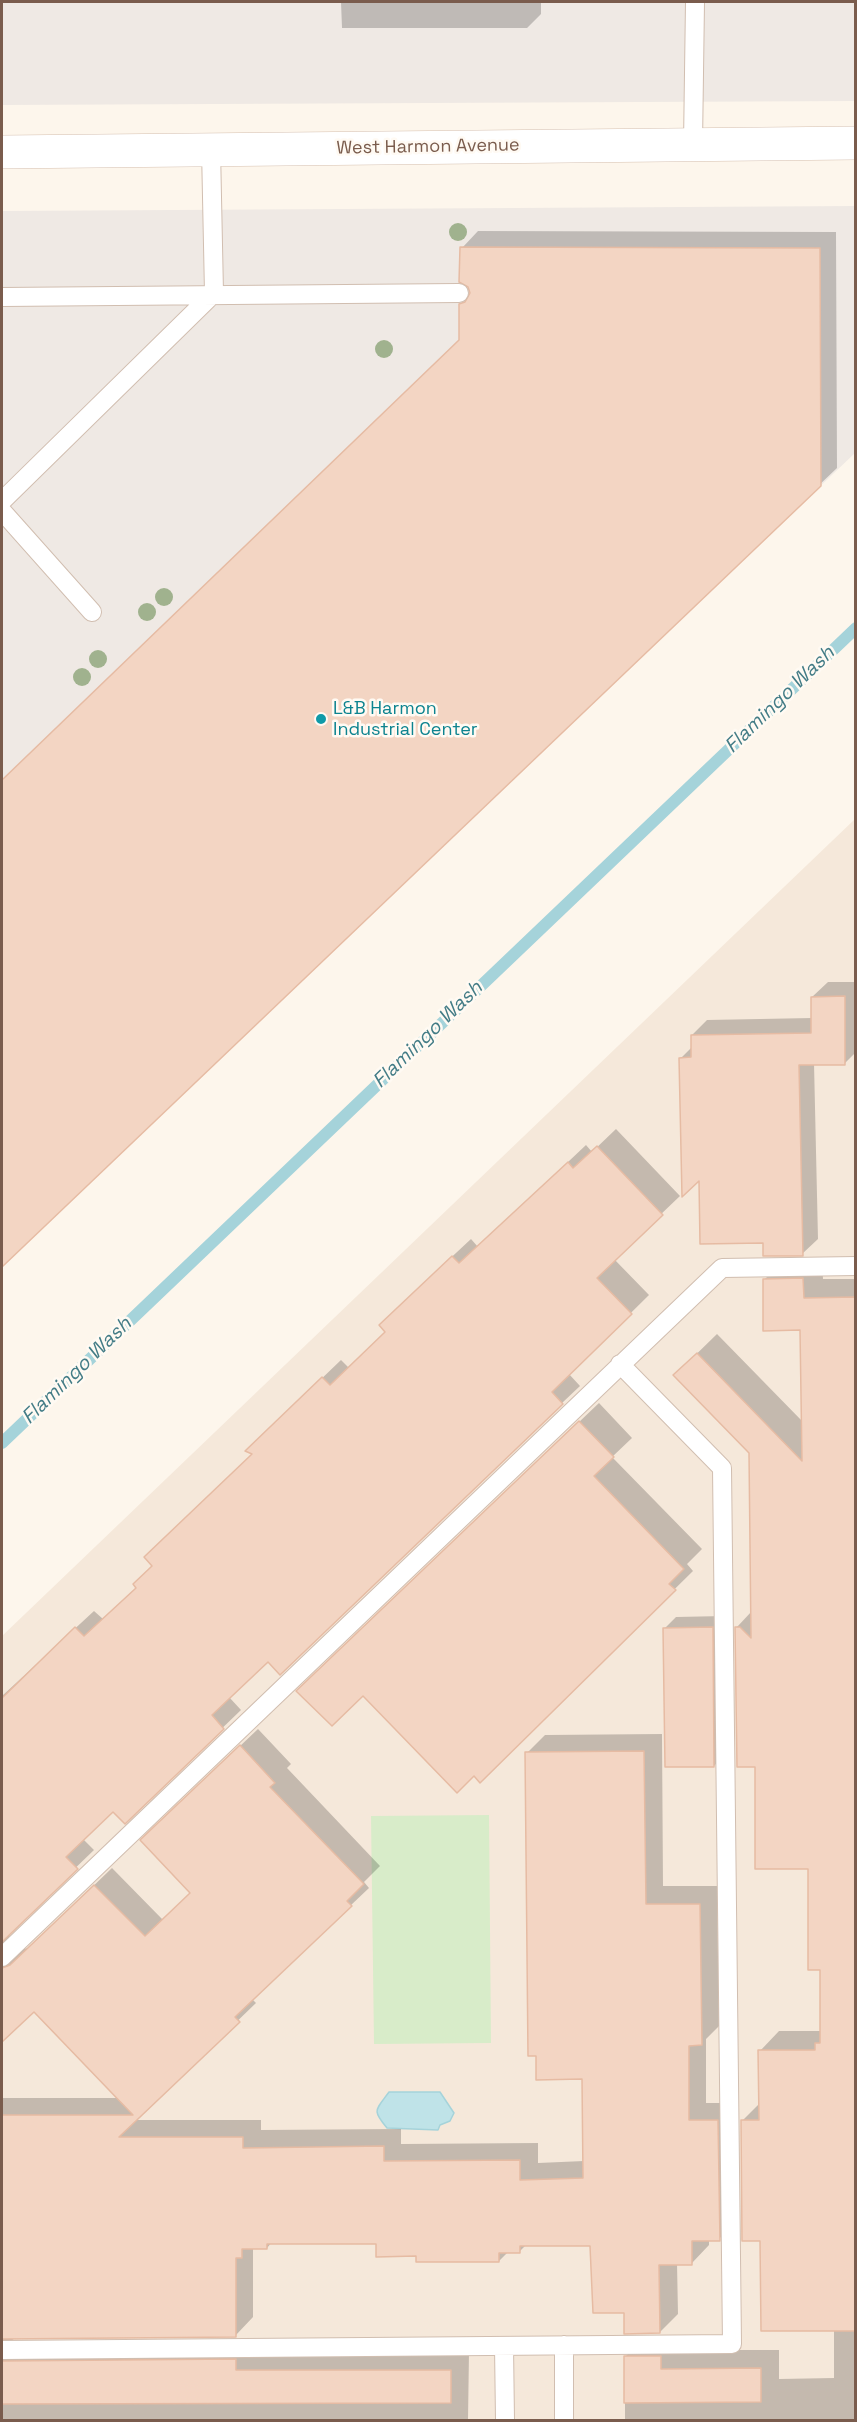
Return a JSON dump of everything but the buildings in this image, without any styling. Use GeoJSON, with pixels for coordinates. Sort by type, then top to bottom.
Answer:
{"type":"FeatureCollection","features":[{"type":"Feature","properties":{"kind":"main road","name":"West Harmon Avenue"},"geometry":{"type":"LineString","coordinates":[[2,152],[855,143]]}},
{"type":"Feature","properties":{"kind":"lane"},"geometry":{"type":"LineString","coordinates":[[693,144],[695,2]]}},
{"type":"Feature","properties":{"kind":"lane"},"geometry":{"type":"LineString","coordinates":[[2,501],[214,293],[211,149]]}},
{"type":"Feature","properties":{"kind":"lane"},"geometry":{"type":"LineString","coordinates":[[2,297],[214,293],[459,293]]}},
{"type":"Feature","properties":{"kind":"lane"},"geometry":{"type":"LineString","coordinates":[[2,511],[92,612]]}},
{"type":"Feature","properties":{"kind":"lane"},"geometry":{"type":"LineString","coordinates":[[2,1957],[722,1268],[855,1266]]}},
{"type":"Feature","properties":{"kind":"lane"},"geometry":{"type":"LineString","coordinates":[[2,2350],[732,2344],[722,1468],[621,1364]]}},
{"type":"Feature","properties":{"kind":"lane"},"geometry":{"type":"LineString","coordinates":[[564,2345],[564,2421]]}},
{"type":"Feature","properties":{"kind":"lane"},"geometry":{"type":"LineString","coordinates":[[504,2346],[505,2421]]}},
{"type":"Feature","properties":{"kind":"shaded area"},"geometry":{"type":"Polygon","coordinates":[[[2,2],[855,2],[855,101],[2,105],[2,2]]]}},
{"type":"Feature","properties":{"kind":"shaded area","name":"L&B Harmon Industrial Center"},"geometry":{"type":"Polygon","coordinates":[[[855,206],[855,453],[2,1267],[2,211],[855,206]]]}},
{"type":"Feature","properties":{"kind":"shaded area"},"geometry":{"type":"Polygon","coordinates":[[[855,819],[855,2420],[2,2420],[2,1636],[855,819]]]}},
{"type":"Feature","properties":{"kind":"green space"},"geometry":{"type":"Polygon","coordinates":[[[489,1815],[491,2043],[374,2044],[371,1816],[489,1815]]]}},
{"type":"Feature","properties":{"kind":"water"},"geometry":{"type":"Polygon","coordinates":[[[389,2092],[440,2092],[454,2113],[450,2121],[440,2125],[438,2130],[387,2128],[377,2114],[377,2110],[389,2092]]]}},
{"type":"Feature","properties":{"kind":"waterway","name":"Flamingo Wash"},"geometry":{"type":"LineString","coordinates":[[2,1443],[856,628]]}},
{"type":"Feature","properties":{"kind":"place","name":"L&B Harmon Industrial Center"},"geometry":{"type":"Point","coordinates":[321,719]}}]}
